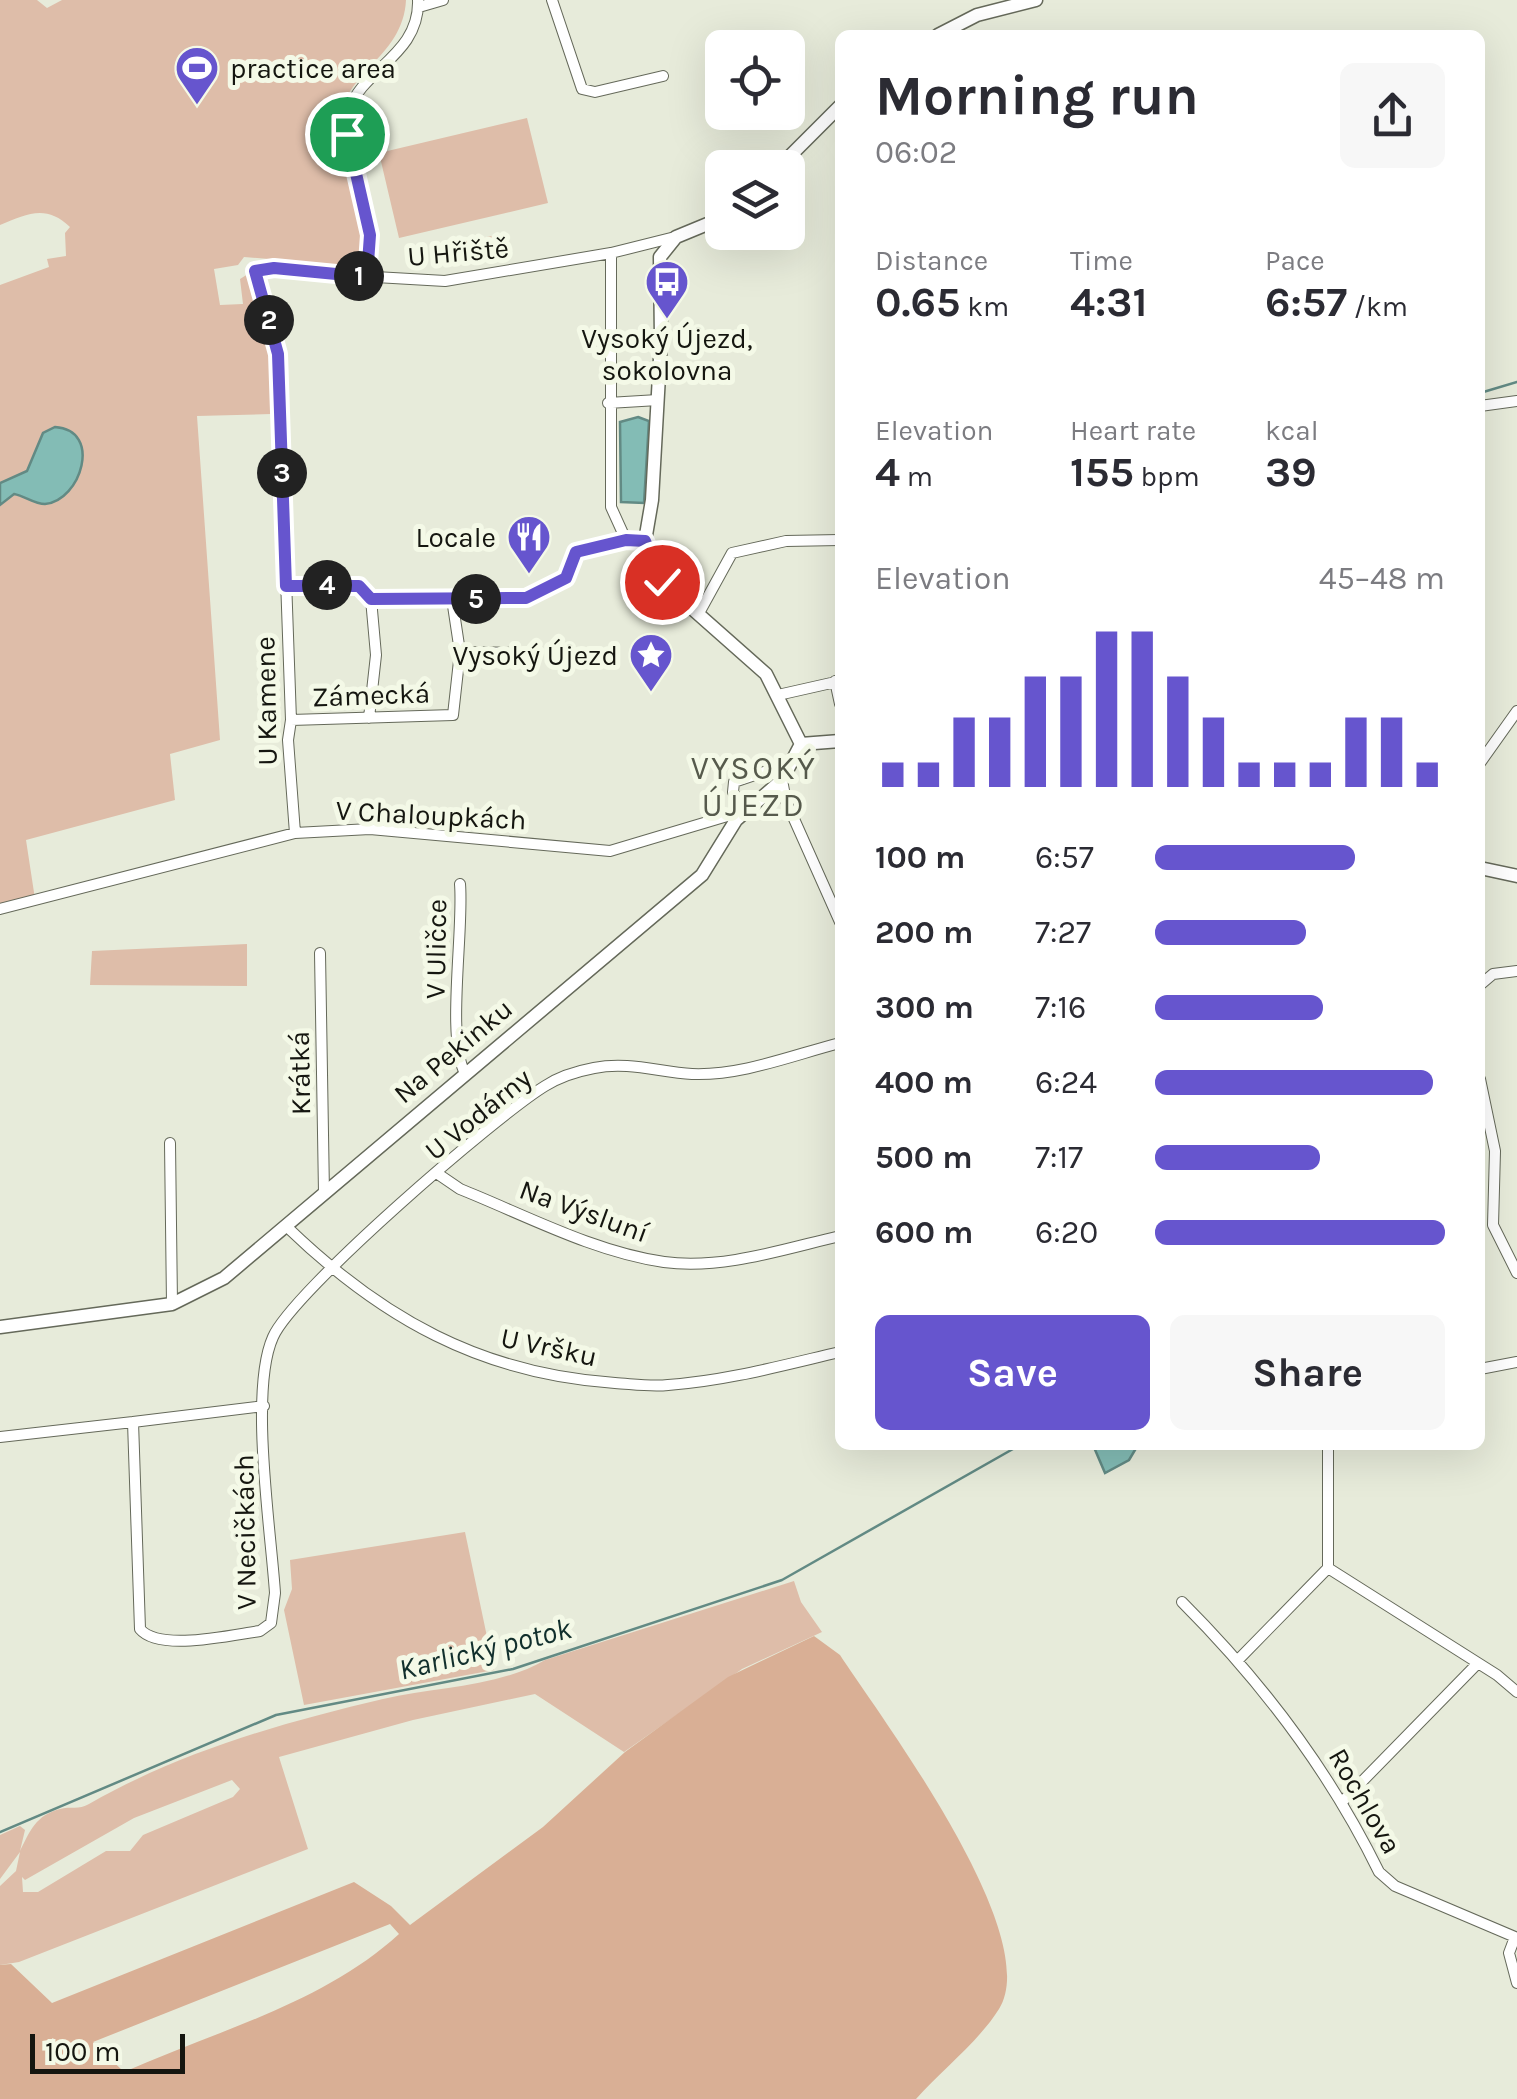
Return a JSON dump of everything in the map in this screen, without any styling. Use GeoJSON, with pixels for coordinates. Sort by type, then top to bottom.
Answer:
{"type":"FeatureCollection","features":[{"type":"Feature","properties":{"kind":"street"},"geometry":{"type":"LineString","coordinates":[[367,277],[370,235],[347,134],[351,106],[359,91],[392,62],[418,3],[443,0]]}},
{"type":"Feature","properties":{"kind":"street"},"geometry":{"type":"LineString","coordinates":[[552,0],[582,88],[595,92],[663,76]]}},
{"type":"Feature","properties":{"kind":"street"},"geometry":{"type":"LineString","coordinates":[[948,30],[977,15],[1036,0]]}},
{"type":"Feature","properties":{"kind":"street"},"geometry":{"type":"LineString","coordinates":[[796,150],[835,111]]}},
{"type":"Feature","properties":{"kind":"street"},"geometry":{"type":"LineString","coordinates":[[705,225],[676,237],[663,250],[659,265],[658,400],[652,500],[645,541],[662,582],[757,664],[778,695],[801,744]]}},
{"type":"Feature","properties":{"kind":"street","name":"U Hřiště"},"geometry":{"type":"LineString","coordinates":[[252,270],[274,268],[445,281],[611,253],[676,237]]}},
{"type":"Feature","properties":{"kind":"street"},"geometry":{"type":"LineString","coordinates":[[611,253],[608,403],[612,507],[626,540]]}},
{"type":"Feature","properties":{"kind":"street","name":"U Kamene"},"geometry":{"type":"LineString","coordinates":[[252,270],[278,354],[291,720],[288,740],[295,833]]}},
{"type":"Feature","properties":{"kind":"street"},"geometry":{"type":"LineString","coordinates":[[608,403],[658,400]]}},
{"type":"Feature","properties":{"kind":"street"},"geometry":{"type":"LineString","coordinates":[[1485,405],[1517,401]]}},
{"type":"Feature","properties":{"kind":"street"},"geometry":{"type":"LineString","coordinates":[[371,599],[526,598],[566,578],[576,552],[626,540],[645,541]]}},
{"type":"Feature","properties":{"kind":"street"},"geometry":{"type":"LineString","coordinates":[[699,613],[732,553],[786,541],[835,540]]}},
{"type":"Feature","properties":{"kind":"street"},"geometry":{"type":"LineString","coordinates":[[286,586],[359,586],[371,599],[376,655],[369,718]]}},
{"type":"Feature","properties":{"kind":"street"},"geometry":{"type":"LineString","coordinates":[[452,599],[460,652],[526,653]]}},
{"type":"Feature","properties":{"kind":"street","name":"Zámecká"},"geometry":{"type":"LineString","coordinates":[[291,720],[453,714],[460,652]]}},
{"type":"Feature","properties":{"kind":"street"},"geometry":{"type":"LineString","coordinates":[[778,695],[835,682]]}},
{"type":"Feature","properties":{"kind":"street"},"geometry":{"type":"LineString","coordinates":[[1485,756],[1517,711]]}},
{"type":"Feature","properties":{"kind":"street"},"geometry":{"type":"LineString","coordinates":[[801,744],[835,742]]}},
{"type":"Feature","properties":{"kind":"street"},"geometry":{"type":"LineString","coordinates":[[782,780],[801,744]]}},
{"type":"Feature","properties":{"kind":"street"},"geometry":{"type":"LineString","coordinates":[[744,811],[734,782],[759,770],[770,770],[782,780],[786,800],[835,911]]}},
{"type":"Feature","properties":{"kind":"street","name":"Na Pekinku"},"geometry":{"type":"LineString","coordinates":[[0,1327],[172,1304],[224,1278],[702,875],[744,811],[782,780]]}},
{"type":"Feature","properties":{"kind":"street","name":"V Chaloupkách"},"geometry":{"type":"LineString","coordinates":[[0,909],[295,833],[370,829],[610,850],[744,811]]}},
{"type":"Feature","properties":{"kind":"street"},"geometry":{"type":"LineString","coordinates":[[1485,869],[1517,876]]}},
{"type":"Feature","properties":{"kind":"street","name":"V Uličce"},"geometry":{"type":"LineString","coordinates":[[460,884],[457,1024],[459,1062],[465,1073]]}},
{"type":"Feature","properties":{"kind":"street","name":"Krátká"},"geometry":{"type":"LineString","coordinates":[[320,952],[324,1194]]}},
{"type":"Feature","properties":{"kind":"street"},"geometry":{"type":"LineString","coordinates":[[1485,980],[1493,974],[1517,971]]}},
{"type":"Feature","properties":{"kind":"street","name":"U Vodárny"},"geometry":{"type":"LineString","coordinates":[[264,1406],[264,1372],[273,1335],[330,1269],[535,1093],[566,1076],[624,1065],[692,1074],[728,1071],[835,1044]]}},
{"type":"Feature","properties":{"kind":"street"},"geometry":{"type":"LineString","coordinates":[[1485,1103],[1495,1151],[1494,1226],[1517,1274]]}},
{"type":"Feature","properties":{"kind":"street"},"geometry":{"type":"LineString","coordinates":[[170,1143],[172,1304]]}},
{"type":"Feature","properties":{"kind":"street","name":"Na Výsluní"},"geometry":{"type":"LineString","coordinates":[[438,1174],[460,1189],[615,1250],[666,1262],[728,1261],[835,1237]]}},
{"type":"Feature","properties":{"kind":"street","name":"U Vršku"},"geometry":{"type":"LineString","coordinates":[[286,1226],[330,1269],[407,1324],[464,1350],[532,1372],[586,1381],[666,1386],[835,1353]]}},
{"type":"Feature","properties":{"kind":"street"},"geometry":{"type":"LineString","coordinates":[[1485,1369],[1517,1362]]}},
{"type":"Feature","properties":{"kind":"street"},"geometry":{"type":"LineString","coordinates":[[0,1437],[264,1406]]}},
{"type":"Feature","properties":{"kind":"street","name":"V Necičkách"},"geometry":{"type":"LineString","coordinates":[[133,1422],[140,1629],[156,1642],[242,1634],[260,1631],[271,1623],[275,1593],[264,1406]]}},
{"type":"Feature","properties":{"kind":"street"},"geometry":{"type":"LineString","coordinates":[[1237,1661],[1328,1568],[1328,1450]]}},
{"type":"Feature","properties":{"kind":"street"},"geometry":{"type":"LineString","coordinates":[[1328,1568],[1517,1692]]}},
{"type":"Feature","properties":{"kind":"street","name":"Rochlova"},"geometry":{"type":"LineString","coordinates":[[1182,1602],[1237,1661],[1315,1758],[1379,1872],[1395,1886],[1516,1936],[1509,1953],[1517,1983]]}},
{"type":"Feature","properties":{"kind":"street"},"geometry":{"type":"LineString","coordinates":[[1342,1802],[1478,1663]]}},
{"type":"Feature","properties":{"kind":"shaded area"},"geometry":{"type":"Polygon","coordinates":[[[0,0],[37,0],[47,8],[62,0],[406,0],[395,37],[349,93],[337,130],[360,216],[356,266],[244,257],[238,265],[214,269],[220,305],[243,304],[240,279],[248,274],[269,355],[271,414],[197,416],[220,740],[170,754],[175,800],[26,840],[35,899],[0,906],[0,285],[49,267],[47,259],[66,256],[65,233],[70,227],[44,213],[0,225],[0,0]]]}},
{"type":"Feature","properties":{"kind":"shaded area"},"geometry":{"type":"Polygon","coordinates":[[[527,118],[548,203],[399,238],[379,153],[527,118]]]}},
{"type":"Feature","properties":{"kind":"shaded area"},"geometry":{"type":"Polygon","coordinates":[[[492,236],[495,253],[463,259],[460,242],[492,236]]]}},
{"type":"Feature","properties":{"kind":"shaded area"},"geometry":{"type":"Polygon","coordinates":[[[247,944],[247,986],[90,985],[92,951],[247,944]]]}},
{"type":"Feature","properties":{"kind":"shaded area"},"geometry":{"type":"Polygon","coordinates":[[[465,1532],[494,1670],[304,1705],[284,1610],[292,1589],[290,1560],[465,1532]]]}},
{"type":"Feature","properties":{"kind":"shaded area"},"geometry":{"type":"Polygon","coordinates":[[[794,1581],[801,1602],[822,1632],[742,1669],[624,1752],[535,1694],[413,1720],[279,1757],[308,1849],[19,1962],[0,1965],[0,1886],[16,1871],[20,1852],[0,1879],[0,1835],[20,1826],[25,1830],[20,1851],[45,1815],[85,1806],[195,1754],[307,1718],[383,1699],[508,1676],[545,1660],[794,1581]],[[232,1780],[134,1818],[25,1880],[22,1877],[23,1892],[38,1892],[106,1851],[130,1851],[143,1835],[233,1797],[240,1789],[232,1780]]]}},
{"type":"Feature","properties":{"kind":"shaded area"},"geometry":{"type":"Polygon","coordinates":[[[814,1636],[840,1655],[921,1776],[980,1881],[999,1931],[1007,1975],[999,2009],[971,2044],[916,2099],[0,2099],[0,1965],[11,1964],[52,2003],[354,1882],[391,1906],[410,1925],[543,1827],[625,1752],[728,1677],[814,1636]],[[390,1924],[93,2042],[124,2072],[303,1997],[369,1958],[399,1934],[390,1924]]]}},
{"type":"Feature","properties":{"kind":"water"},"geometry":{"type":"Polygon","coordinates":[[[638,417],[649,421],[644,503],[621,502],[620,422],[638,417]]]}},
{"type":"Feature","properties":{"kind":"water"},"geometry":{"type":"Polygon","coordinates":[[[55,427],[70,431],[79,440],[82,466],[77,479],[58,500],[37,503],[14,494],[0,505],[0,483],[27,471],[43,433],[55,427]]]}},
{"type":"Feature","properties":{"kind":"water"},"geometry":{"type":"Polygon","coordinates":[[[1095,1450],[1135,1450],[1129,1460],[1105,1473],[1095,1450]]]}},
{"type":"Feature","properties":{"kind":"waterway"},"geometry":{"type":"LineString","coordinates":[[1485,392],[1517,382]]}},
{"type":"Feature","properties":{"kind":"waterway","name":"Karlický potok"},"geometry":{"type":"LineString","coordinates":[[0,1832],[276,1715],[513,1669],[782,1580],[1011,1450]]}},
{"type":"Feature","properties":{"kind":"place","name":"practice area"},"geometry":{"type":"Point","coordinates":[197,106]}},
{"type":"Feature","properties":{"kind":"place","name":"Vysoký Újezd, sokolovna"},"geometry":{"type":"Point","coordinates":[667,320]}},
{"type":"Feature","properties":{"kind":"place","name":"Locale"},"geometry":{"type":"Point","coordinates":[529,575]}},
{"type":"Feature","properties":{"kind":"place","name":"Vysoký Újezd"},"geometry":{"type":"Point","coordinates":[651,693]}},
{"type":"Feature","properties":{"kind":"district","name":"VYSOKÝ ÚJEZD"},"geometry":{"type":"Point","coordinates":[754,786]}},
{"type":"Feature","properties":{"kind":"route"},"geometry":{"type":"LineString","coordinates":[[347,134],[370,235],[367,277],[274,268],[255,271],[278,354],[286,586],[359,586],[371,599],[513,600],[560,583],[571,571],[576,552],[626,540],[645,541],[662,582]]}}]}
